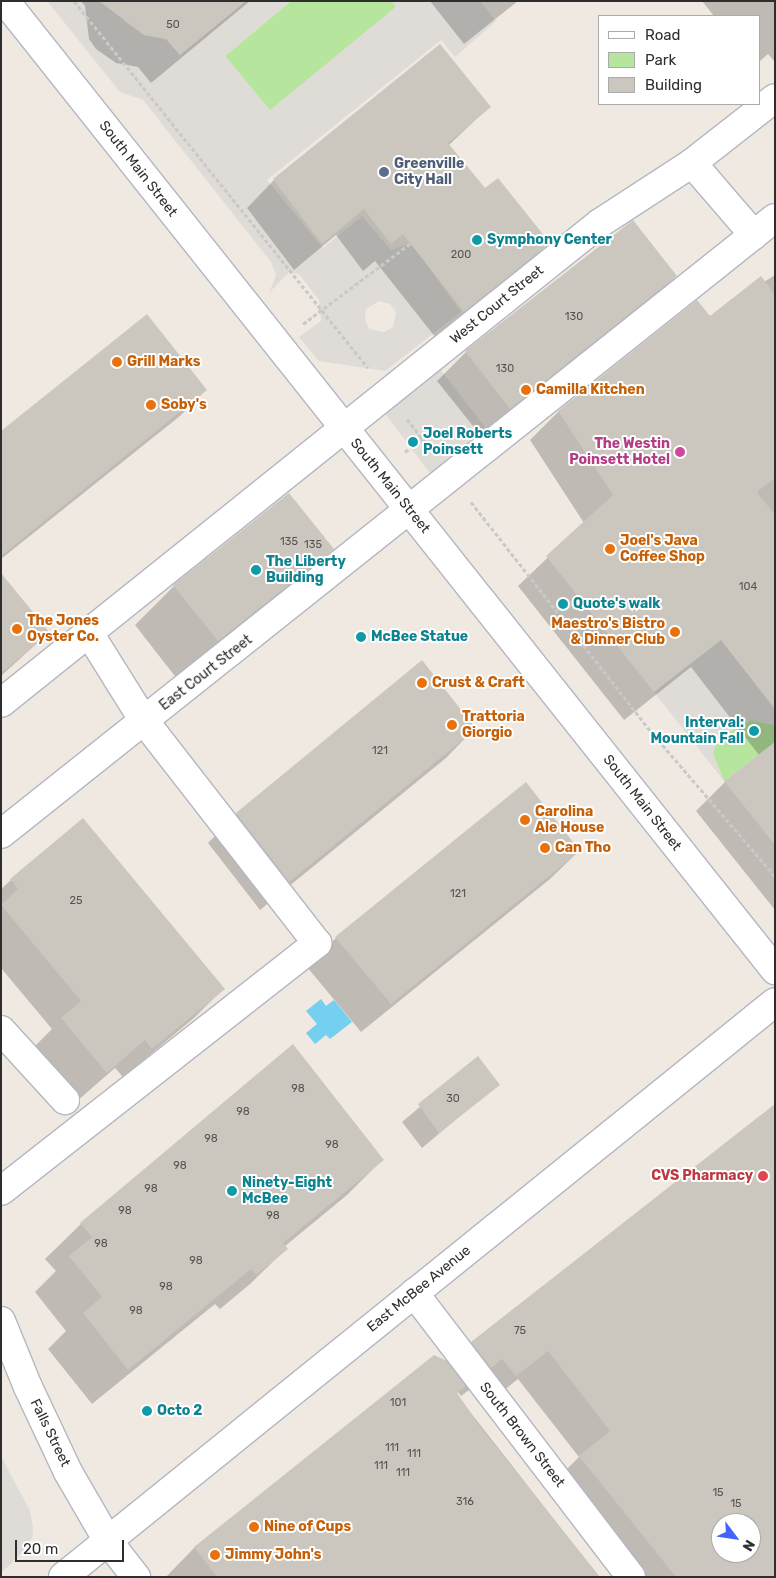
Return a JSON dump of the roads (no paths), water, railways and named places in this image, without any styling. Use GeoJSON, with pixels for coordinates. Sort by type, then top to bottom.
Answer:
{"type":"FeatureCollection","features":[{"type":"Feature","properties":{"kind":"street","name":"South Main Street"},"geometry":{"type":"LineString","coordinates":[[5,1],[775,970]]}},
{"type":"Feature","properties":{"kind":"street","name":"West Court Street"},"geometry":{"type":"LineString","coordinates":[[344,427],[600,223],[692,163],[775,98]]}},
{"type":"Feature","properties":{"kind":"street"},"geometry":{"type":"LineString","coordinates":[[692,163],[754,235]]}},
{"type":"Feature","properties":{"kind":"street"},"geometry":{"type":"LineString","coordinates":[[409,511],[775,218]]}},
{"type":"Feature","properties":{"kind":"street"},"geometry":{"type":"LineString","coordinates":[[1,704],[344,427]]}},
{"type":"Feature","properties":{"kind":"street","name":"East Court Street"},"geometry":{"type":"LineString","coordinates":[[1,834],[409,511]]}},
{"type":"Feature","properties":{"kind":"street"},"geometry":{"type":"LineString","coordinates":[[1,1191],[316,943],[144,721],[89,633]]}},
{"type":"Feature","properties":{"kind":"street","name":"East McBee Avenue"},"geometry":{"type":"LineString","coordinates":[[63,1577],[775,1002]]}},
{"type":"Feature","properties":{"kind":"street"},"geometry":{"type":"LineString","coordinates":[[1,1030],[65,1100]]}},
{"type":"Feature","properties":{"kind":"street","name":"South Brown Street"},"geometry":{"type":"LineString","coordinates":[[414,1293],[631,1577]]}},
{"type":"Feature","properties":{"kind":"street","name":"Falls Street"},"geometry":{"type":"LineString","coordinates":[[1,1321],[28,1387],[64,1464],[108,1541],[136,1577]]}},
{"type":"Feature","properties":{"kind":"water"},"geometry":{"type":"Polygon","coordinates":[[[321,999],[326,1006],[334,1000],[352,1022],[330,1039],[326,1035],[315,1044],[306,1033],[317,1024],[306,1011],[321,999]]]}},
{"type":"Feature","properties":{"kind":"place","name":"Greenville City Hall"},"geometry":{"type":"Point","coordinates":[384,172]}},
{"type":"Feature","properties":{"kind":"place","name":"Symphony Center"},"geometry":{"type":"Point","coordinates":[477,240]}},
{"type":"Feature","properties":{"kind":"place","name":"Grill Marks"},"geometry":{"type":"Point","coordinates":[117,362]}},
{"type":"Feature","properties":{"kind":"place","name":"Camilla Kitchen"},"geometry":{"type":"Point","coordinates":[526,390]}},
{"type":"Feature","properties":{"kind":"place","name":"Soby's"},"geometry":{"type":"Point","coordinates":[151,405]}},
{"type":"Feature","properties":{"kind":"place","name":"Joel Roberts Poinsett"},"geometry":{"type":"Point","coordinates":[413,442]}},
{"type":"Feature","properties":{"kind":"place","name":"The Westin Poinsett Hotel"},"geometry":{"type":"Point","coordinates":[680,452]}},
{"type":"Feature","properties":{"kind":"place","name":"Joel's Java Coffee Shop"},"geometry":{"type":"Point","coordinates":[610,549]}},
{"type":"Feature","properties":{"kind":"place","name":"The Liberty Building"},"geometry":{"type":"Point","coordinates":[256,570]}},
{"type":"Feature","properties":{"kind":"place","name":"Quote's walk"},"geometry":{"type":"Point","coordinates":[563,604]}},
{"type":"Feature","properties":{"kind":"place","name":"The Jones Oyster Co."},"geometry":{"type":"Point","coordinates":[17,629]}},
{"type":"Feature","properties":{"kind":"place","name":"Maestro's Bistro & Dinner Club"},"geometry":{"type":"Point","coordinates":[675,632]}},
{"type":"Feature","properties":{"kind":"place","name":"McBee Statue"},"geometry":{"type":"Point","coordinates":[361,637]}},
{"type":"Feature","properties":{"kind":"place","name":"Crust & Craft"},"geometry":{"type":"Point","coordinates":[422,683]}},
{"type":"Feature","properties":{"kind":"place","name":"Trattoria Giorgio"},"geometry":{"type":"Point","coordinates":[452,725]}},
{"type":"Feature","properties":{"kind":"place","name":"Interval: Mountain Fall"},"geometry":{"type":"Point","coordinates":[754,731]}},
{"type":"Feature","properties":{"kind":"place","name":"Carolina Ale House"},"geometry":{"type":"Point","coordinates":[525,820]}},
{"type":"Feature","properties":{"kind":"place","name":"Can Tho"},"geometry":{"type":"Point","coordinates":[545,848]}},
{"type":"Feature","properties":{"kind":"place","name":"CVS Pharmacy"},"geometry":{"type":"Point","coordinates":[763,1176]}},
{"type":"Feature","properties":{"kind":"place","name":"Ninety-Eight McBee"},"geometry":{"type":"Point","coordinates":[232,1191]}},
{"type":"Feature","properties":{"kind":"place","name":"Octo 2"},"geometry":{"type":"Point","coordinates":[147,1411]}},
{"type":"Feature","properties":{"kind":"place","name":"Nine of Cups"},"geometry":{"type":"Point","coordinates":[254,1527]}},
{"type":"Feature","properties":{"kind":"place","name":"Jimmy John's"},"geometry":{"type":"Point","coordinates":[215,1555]}}]}
